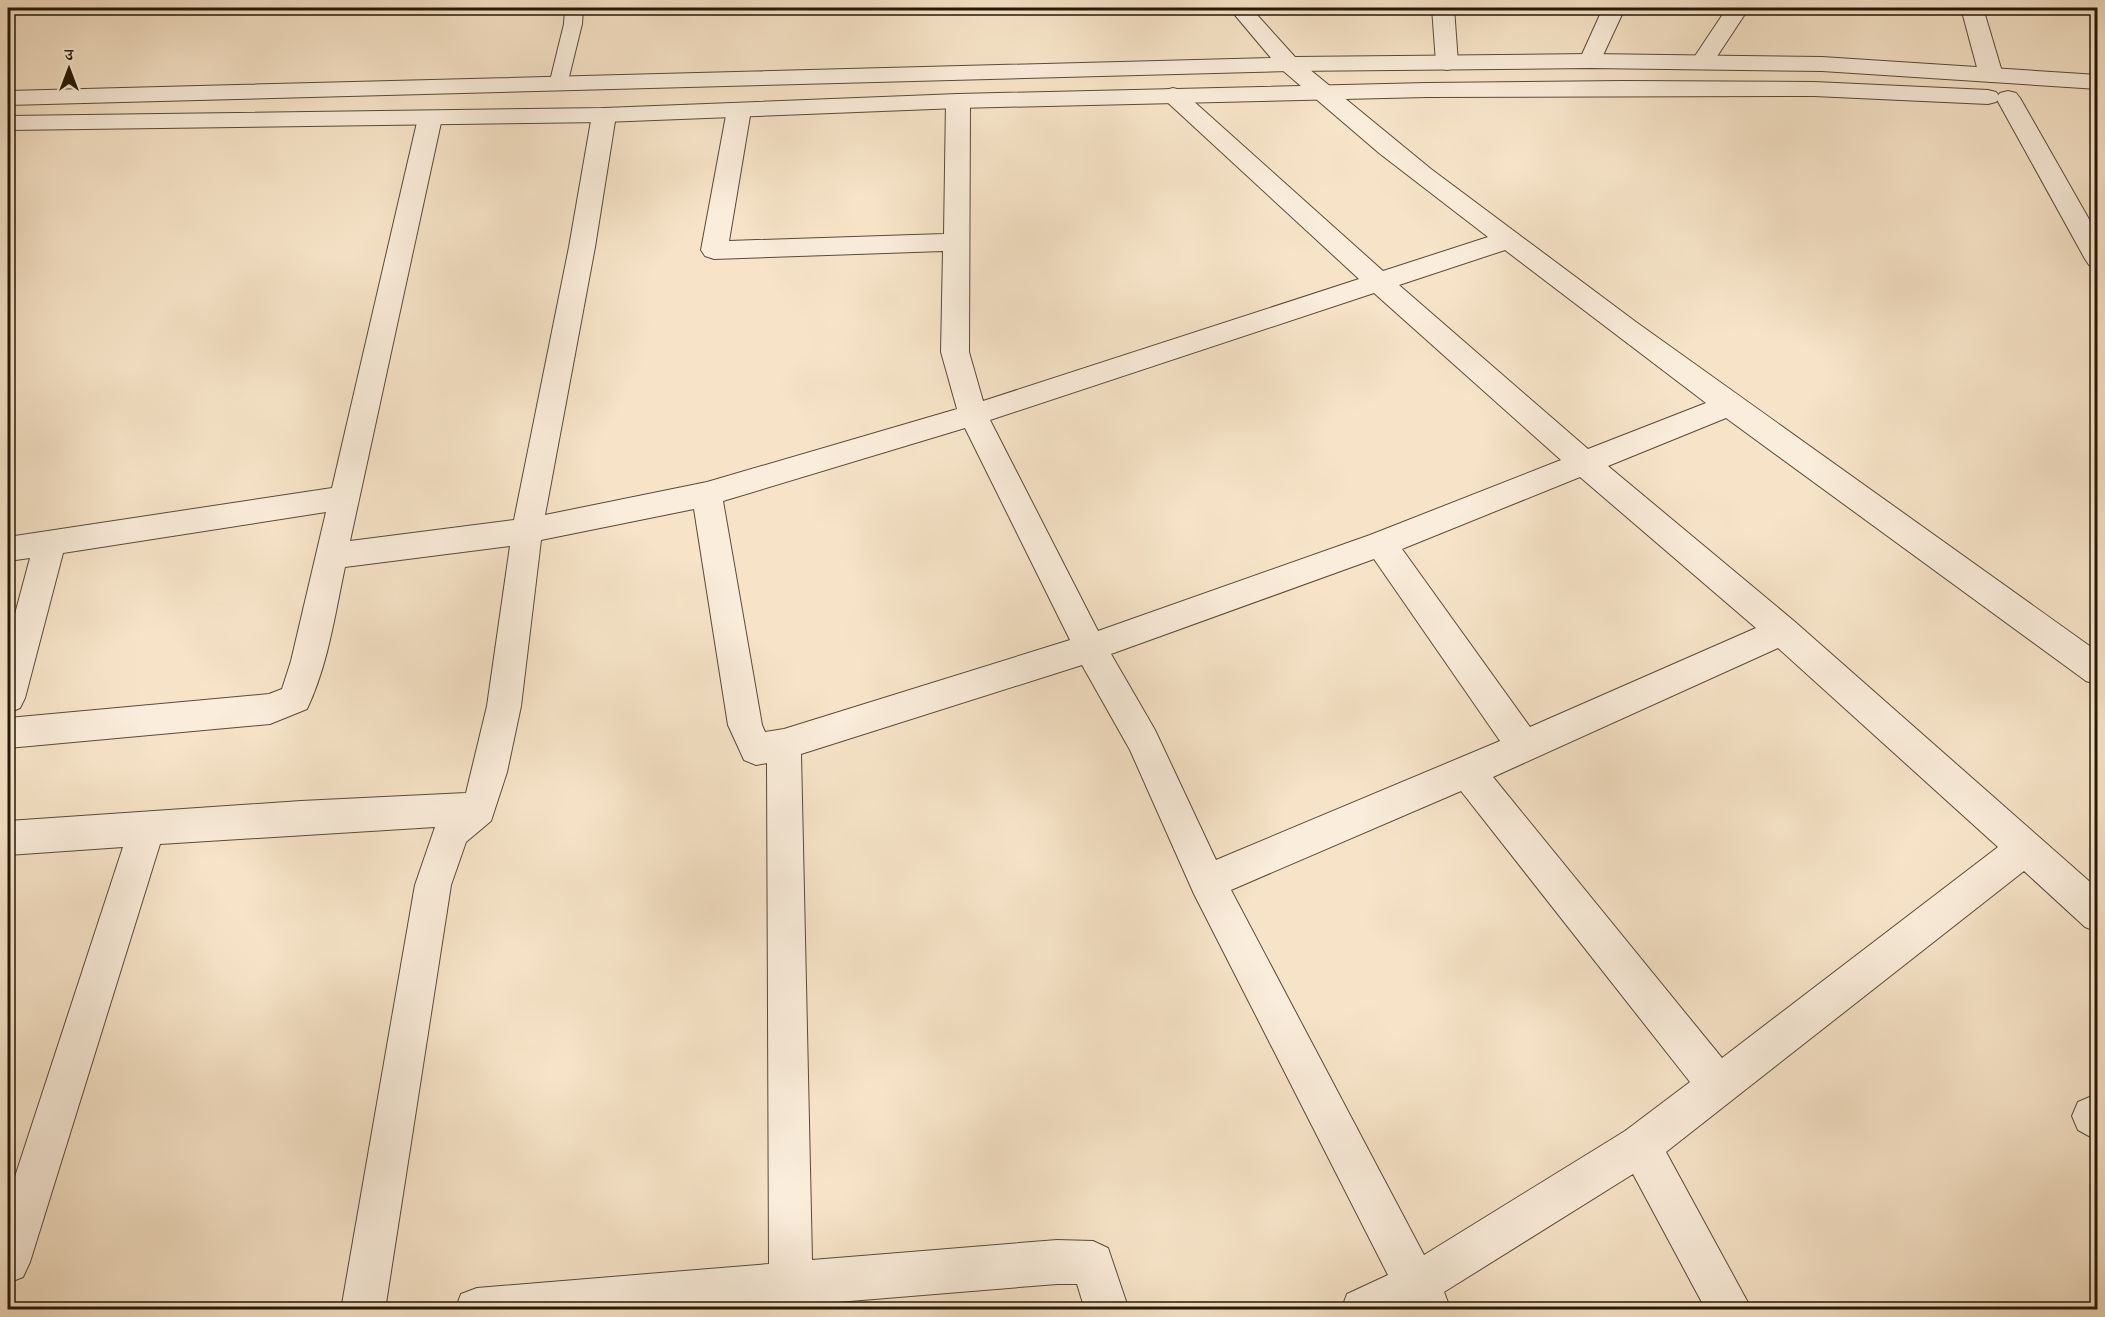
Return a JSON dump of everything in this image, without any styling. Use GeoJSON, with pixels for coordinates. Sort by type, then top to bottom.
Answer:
{"type":"FeatureCollection","features":[{"type":"Feature","properties":{"kind":"street"},"geometry":{"type":"LineString","coordinates":[[1240,8],[1289,64],[1320,92],[1508,240],[1727,406],[2097,671]]}},
{"type":"Feature","properties":{"kind":"street"},"geometry":{"type":"LineString","coordinates":[[1443,8],[1447,63]]}},
{"type":"Feature","properties":{"kind":"street"},"geometry":{"type":"LineString","coordinates":[[1590,61],[1614,8]]}},
{"type":"Feature","properties":{"kind":"street"},"geometry":{"type":"LineString","coordinates":[[1702,62],[1738,8]]}},
{"type":"Feature","properties":{"kind":"street"},"geometry":{"type":"LineString","coordinates":[[1972,8],[1991,75]]}},
{"type":"Feature","properties":{"kind":"street"},"geometry":{"type":"LineString","coordinates":[[8,98],[1289,64],[1590,61],[1822,64],[2097,82]]}},
{"type":"Feature","properties":{"kind":"street"},"geometry":{"type":"LineString","coordinates":[[8,123],[604,115],[1173,95],[1633,88],[1814,89],[2097,103]]}},
{"type":"Feature","properties":{"kind":"street"},"geometry":{"type":"LineString","coordinates":[[1173,95],[1379,283],[1583,462],[1782,631],[2023,850],[2097,914]]}},
{"type":"Feature","properties":{"kind":"street"},"geometry":{"type":"LineString","coordinates":[[2008,98],[2097,259]]}},
{"type":"Feature","properties":{"kind":"street"},"geometry":{"type":"LineString","coordinates":[[958,101],[955,352],[973,415],[1090,648],[1143,741],[1207,882],[1423,1297]]}},
{"type":"Feature","properties":{"kind":"street"},"geometry":{"type":"LineString","coordinates":[[739,110],[714,250],[956,242]]}},
{"type":"Feature","properties":{"kind":"street"},"geometry":{"type":"LineString","coordinates":[[363,1310],[433,885],[451,831],[478,808],[490,772],[504,706],[527,531],[580,258],[604,115]]}},
{"type":"Feature","properties":{"kind":"street"},"geometry":{"type":"LineString","coordinates":[[8,733],[270,709],[296,699],[308,661],[430,118]]}},
{"type":"Feature","properties":{"kind":"street"},"geometry":{"type":"LineString","coordinates":[[331,556],[527,531],[707,494],[973,415],[1508,240]]}},
{"type":"Feature","properties":{"kind":"street"},"geometry":{"type":"LineString","coordinates":[[707,494],[745,725],[756,749],[784,744],[1090,648],[1382,544],[1727,406]]}},
{"type":"Feature","properties":{"kind":"street"},"geometry":{"type":"LineString","coordinates":[[8,549],[343,498]]}},
{"type":"Feature","properties":{"kind":"street"},"geometry":{"type":"LineString","coordinates":[[8,698],[50,543]]}},
{"type":"Feature","properties":{"kind":"street"},"geometry":{"type":"LineString","coordinates":[[1382,544],[1524,747]]}},
{"type":"Feature","properties":{"kind":"street"},"geometry":{"type":"LineString","coordinates":[[1207,882],[1467,772],[1782,631]]}},
{"type":"Feature","properties":{"kind":"street"},"geometry":{"type":"LineString","coordinates":[[784,744],[791,1297]]}},
{"type":"Feature","properties":{"kind":"street"},"geometry":{"type":"LineString","coordinates":[[1467,772],[1719,1086]]}},
{"type":"Feature","properties":{"kind":"street"},"geometry":{"type":"LineString","coordinates":[[8,838],[398,811],[478,808]]}},
{"type":"Feature","properties":{"kind":"street"},"geometry":{"type":"LineString","coordinates":[[8,1262],[147,830]]}},
{"type":"Feature","properties":{"kind":"street"},"geometry":{"type":"LineString","coordinates":[[1364,1310],[1423,1297],[1640,1146],[2023,850]]}},
{"type":"Feature","properties":{"kind":"street"},"geometry":{"type":"LineString","coordinates":[[1640,1146],[1730,1310]]}},
{"type":"Feature","properties":{"kind":"street"},"geometry":{"type":"LineString","coordinates":[[477,1310],[791,1297],[1056,1262],[1094,1263],[1107,1310]]}},
{"type":"Feature","properties":{"kind":"lane"},"geometry":{"type":"LineString","coordinates":[[558,85],[573,24],[574,8]]}}]}
